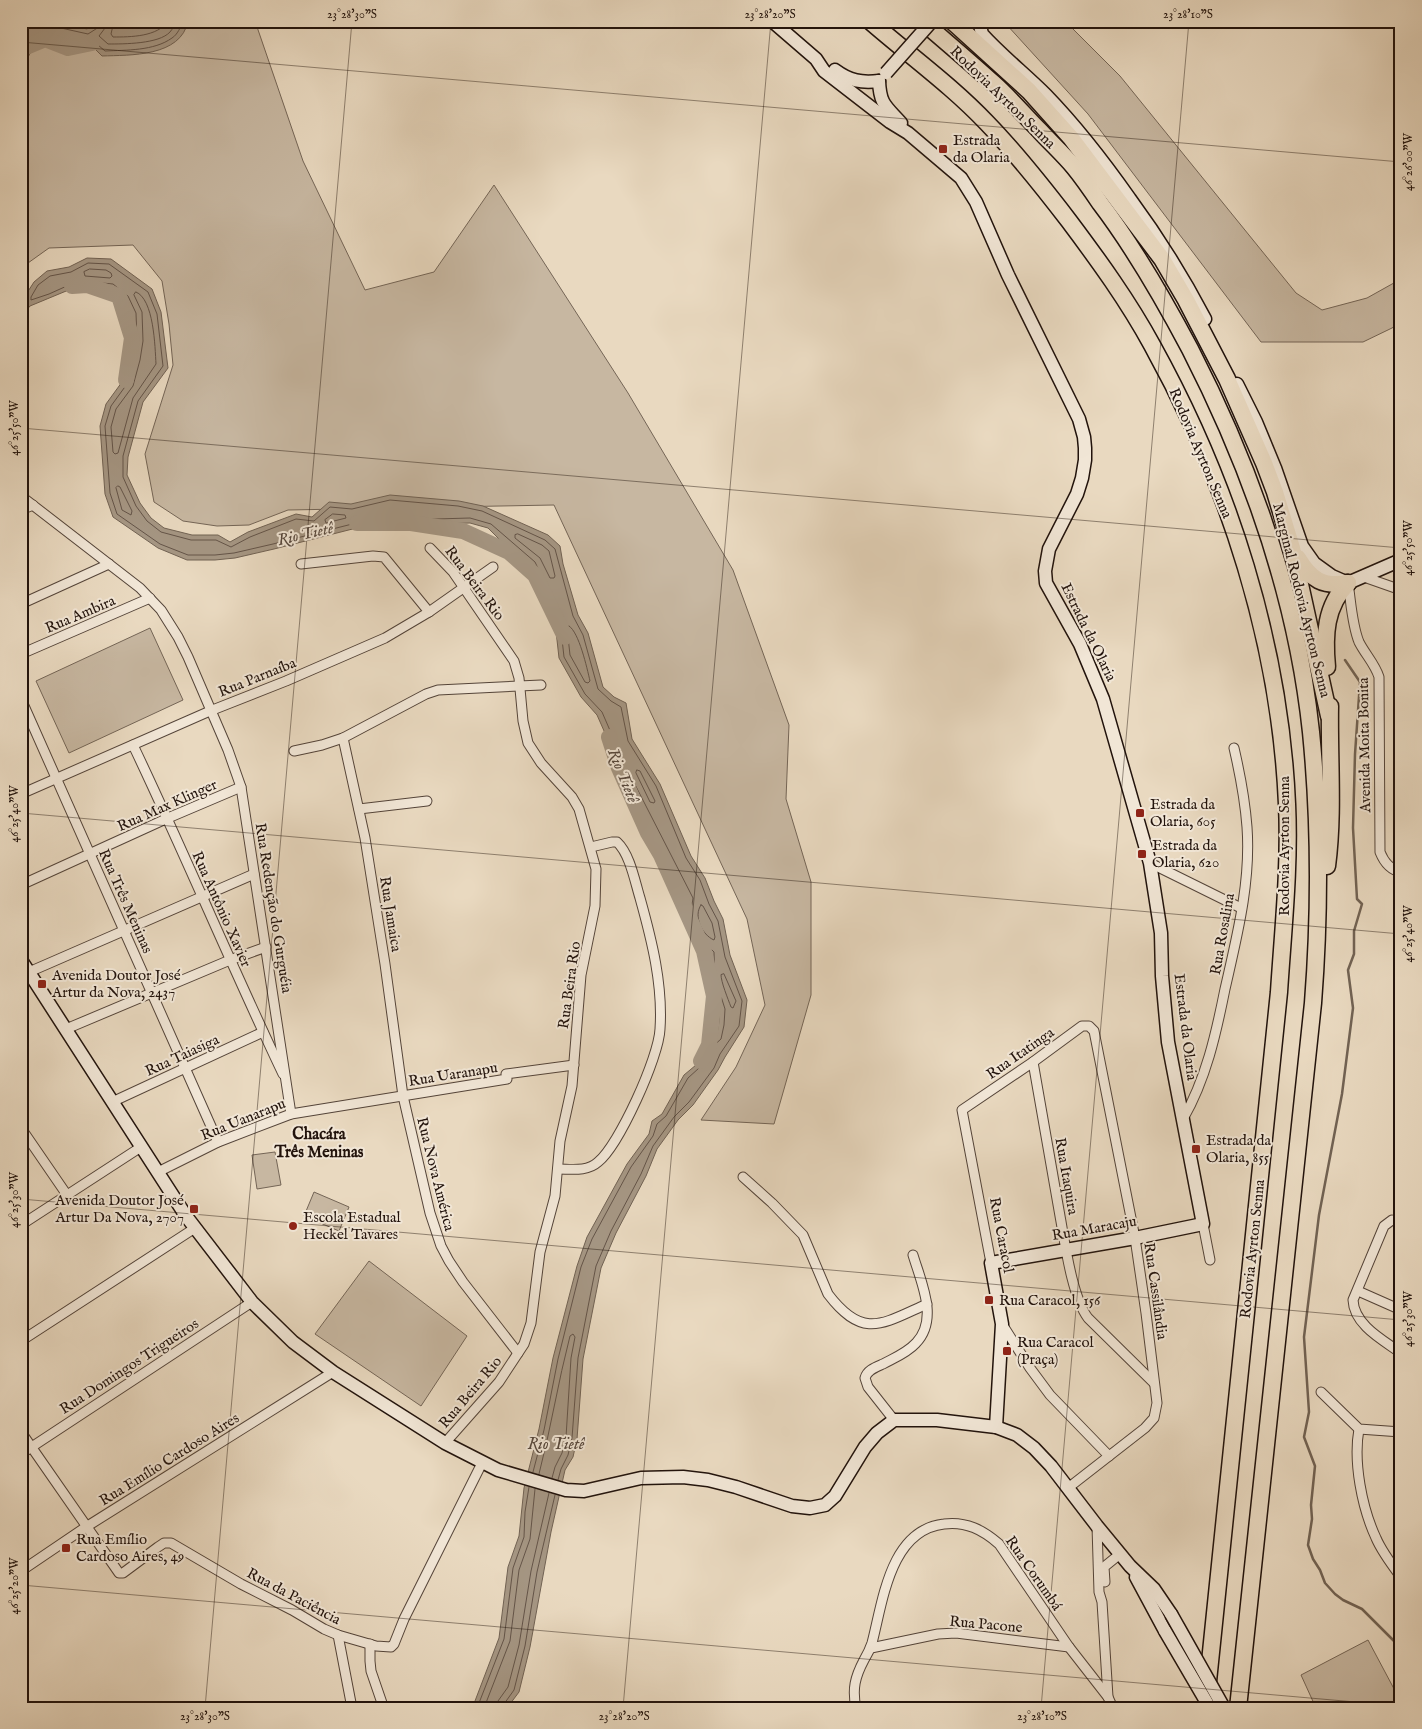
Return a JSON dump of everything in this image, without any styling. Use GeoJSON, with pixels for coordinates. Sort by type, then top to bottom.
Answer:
{"type":"FeatureCollection","features":[{"type":"Feature","properties":{"kind":"highway","name":"Rodovia Ayrton Senna"},"geometry":{"type":"LineString","coordinates":[[870,21],[987,123],[1039,182],[1108,273],[1152,344],[1189,416],[1218,484],[1258,613],[1271,672],[1281,736],[1287,805],[1286,889],[1279,992],[1206,1708]]}},
{"type":"Feature","properties":{"kind":"highway","name":"Rodovia Ayrton Senna"},"geometry":{"type":"LineString","coordinates":[[922,21],[994,84],[1074,167],[1128,241],[1164,299],[1232,436],[1252,488],[1279,572],[1299,654],[1311,730],[1317,805],[1319,861],[1318,936],[1314,1003],[1238,1708]]}},
{"type":"Feature","properties":{"kind":"highway","name":"Marginal Rodovia Ayrton Senna"},"geometry":{"type":"LineString","coordinates":[[952,21],[1050,114],[1106,183],[1162,259],[1186,300],[1227,379],[1264,463],[1282,512],[1330,716]]}},
{"type":"Feature","properties":{"kind":"highway"},"geometry":{"type":"LineString","coordinates":[[1292,548],[1310,576],[1335,585],[1348,583]]}},
{"type":"Feature","properties":{"kind":"highway"},"geometry":{"type":"LineString","coordinates":[[1318,936],[1330,846],[1331,756],[1325,646],[1326,628],[1333,605],[1348,583]]}},
{"type":"Feature","properties":{"kind":"main road","name":"Estrada da Olaria"},"geometry":{"type":"LineString","coordinates":[[772,21],[816,60],[824,71],[890,122],[908,133]]}},
{"type":"Feature","properties":{"kind":"main road"},"geometry":{"type":"LineString","coordinates":[[883,77],[932,21]]}},
{"type":"Feature","properties":{"kind":"main road","name":"Marginal Rodovia Ayrton Senna"},"geometry":{"type":"LineString","coordinates":[[978,21],[982,34],[1046,95],[1082,135],[1157,237],[1192,294],[1256,422],[1275,468],[1302,546],[1314,563],[1332,576],[1348,583]]}},
{"type":"Feature","properties":{"kind":"main road","name":"Estrada da Olaria"},"geometry":{"type":"LineString","coordinates":[[816,60],[829,66],[847,79],[865,82],[883,77],[880,97],[884,106],[908,133],[961,178],[976,202],[1008,275],[1079,419],[1085,448],[1082,478],[1077,494],[1049,549],[1045,571],[1046,583],[1080,644],[1103,699],[1150,863],[1161,933],[1162,976],[1167,1035],[1203,1224]]}},
{"type":"Feature","properties":{"kind":"main road"},"geometry":{"type":"LineString","coordinates":[[1348,583],[1401,560]]}},
{"type":"Feature","properties":{"kind":"main road"},"geometry":{"type":"LineString","coordinates":[[21,960],[195,1228],[252,1302],[287,1337],[333,1372],[445,1443],[482,1463],[512,1475],[566,1490],[584,1491],[641,1478],[683,1478],[708,1480],[736,1487],[792,1506],[810,1508],[825,1505],[836,1496],[865,1447],[877,1433],[894,1420],[937,1420],[996,1427],[1017,1435],[1034,1448],[1051,1466],[1096,1526],[1130,1566],[1154,1589],[1171,1614],[1224,1708]]}},
{"type":"Feature","properties":{"kind":"main road","name":"Rua Maracaju"},"geometry":{"type":"LineString","coordinates":[[991,1263],[1203,1224]]}},
{"type":"Feature","properties":{"kind":"main road","name":"Rua Caracol"},"geometry":{"type":"LineString","coordinates":[[991,1263],[1002,1324],[996,1427]]}},
{"type":"Feature","properties":{"kind":"main road"},"geometry":{"type":"LineString","coordinates":[[1130,1566],[1210,1708]]}},
{"type":"Feature","properties":{"kind":"street","name":"Rua Redenção do Gurguéia"},"geometry":{"type":"LineString","coordinates":[[21,496],[109,564],[150,598],[161,610],[178,637],[228,750],[241,787],[291,1114]]}},
{"type":"Feature","properties":{"kind":"street"},"geometry":{"type":"LineString","coordinates":[[21,510],[32,505]]}},
{"type":"Feature","properties":{"kind":"street","name":"Rua Beira Rio"},"geometry":{"type":"LineString","coordinates":[[430,548],[449,567],[510,654],[516,669],[528,743],[541,763],[572,797],[579,809],[591,847],[596,869],[597,886],[591,930],[581,975],[572,1086],[560,1141],[555,1196],[540,1252],[528,1335],[499,1382],[445,1443]]}},
{"type":"Feature","properties":{"kind":"street"},"geometry":{"type":"LineString","coordinates":[[301,564],[373,556],[384,557],[429,612]]}},
{"type":"Feature","properties":{"kind":"street"},"geometry":{"type":"LineString","coordinates":[[21,604],[109,564]]}},
{"type":"Feature","properties":{"kind":"street","name":"Rua Parnaíba"},"geometry":{"type":"LineString","coordinates":[[21,794],[210,711],[286,681],[385,638],[429,612],[493,567]]}},
{"type":"Feature","properties":{"kind":"street"},"geometry":{"type":"LineString","coordinates":[[1364,577],[1401,590]]}},
{"type":"Feature","properties":{"kind":"street","name":"Avenida Moita Bonita"},"geometry":{"type":"LineString","coordinates":[[1348,583],[1356,635],[1379,677],[1380,852],[1386,864],[1392,869],[1401,872]]}},
{"type":"Feature","properties":{"kind":"street","name":"Rua Ambira"},"geometry":{"type":"LineString","coordinates":[[21,654],[150,598]]}},
{"type":"Feature","properties":{"kind":"street"},"geometry":{"type":"LineString","coordinates":[[294,751],[343,738],[426,694],[449,689],[540,685]]}},
{"type":"Feature","properties":{"kind":"street","name":"Rua Três Meninas"},"geometry":{"type":"LineString","coordinates":[[22,702],[218,1142]]}},
{"type":"Feature","properties":{"kind":"street","name":"Rua Jamaica"},"geometry":{"type":"LineString","coordinates":[[343,738],[359,809],[385,964],[403,1096]]}},
{"type":"Feature","properties":{"kind":"street","name":"Rua Antônio Xavier"},"geometry":{"type":"LineString","coordinates":[[133,745],[168,818],[230,960],[287,1083]]}},
{"type":"Feature","properties":{"kind":"street","name":"Rua Rosalina"},"geometry":{"type":"LineString","coordinates":[[1183,1119],[1200,1086],[1211,1053],[1235,950],[1242,908],[1247,860],[1247,828],[1242,787],[1234,748]]}},
{"type":"Feature","properties":{"kind":"street","name":"Rua Max Klinger"},"geometry":{"type":"LineString","coordinates":[[21,885],[241,787]]}},
{"type":"Feature","properties":{"kind":"street"},"geometry":{"type":"LineString","coordinates":[[359,809],[427,801]]}},
{"type":"Feature","properties":{"kind":"street"},"geometry":{"type":"LineString","coordinates":[[558,1169],[590,1168],[606,1153],[630,1113],[649,1070],[660,1037],[655,955],[633,874],[620,845],[615,842],[591,847]]}},
{"type":"Feature","properties":{"kind":"street"},"geometry":{"type":"LineString","coordinates":[[1150,863],[1242,908]]}},
{"type":"Feature","properties":{"kind":"street"},"geometry":{"type":"LineString","coordinates":[[29,972],[254,874]]}},
{"type":"Feature","properties":{"kind":"street"},"geometry":{"type":"LineString","coordinates":[[66,1029],[151,992],[266,947]]}},
{"type":"Feature","properties":{"kind":"street","name":"Rua Itatinga"},"geometry":{"type":"LineString","coordinates":[[962,1110],[1082,1026],[1089,1026],[1094,1031]]}},
{"type":"Feature","properties":{"kind":"street","name":"Rua Cassilândia"},"geometry":{"type":"LineString","coordinates":[[1068,1488],[1146,1428],[1154,1418],[1157,1403],[1135,1238],[1094,1031]]}},
{"type":"Feature","properties":{"kind":"street","name":"Rua Taiasiga"},"geometry":{"type":"LineString","coordinates":[[112,1102],[263,1032]]}},
{"type":"Feature","properties":{"kind":"street","name":"Rua Itaquira"},"geometry":{"type":"LineString","coordinates":[[1033,1062],[1066,1249],[1082,1311],[1154,1383]]}},
{"type":"Feature","properties":{"kind":"street","name":"Rua Uaranapu"},"geometry":{"type":"LineString","coordinates":[[403,1096],[574,1065]]}},
{"type":"Feature","properties":{"kind":"street","name":"Rua Uanarapu"},"geometry":{"type":"LineString","coordinates":[[158,1172],[218,1142],[291,1114],[403,1096]]}},
{"type":"Feature","properties":{"kind":"street","name":"Rua Nova América"},"geometry":{"type":"LineString","coordinates":[[403,1096],[423,1186],[441,1246],[462,1282],[518,1353]]}},
{"type":"Feature","properties":{"kind":"street","name":"Rua Caracol"},"geometry":{"type":"LineString","coordinates":[[962,1110],[991,1263]]}},
{"type":"Feature","properties":{"kind":"street"},"geometry":{"type":"LineString","coordinates":[[21,1128],[67,1195]]}},
{"type":"Feature","properties":{"kind":"street"},"geometry":{"type":"LineString","coordinates":[[21,1225],[141,1147]]}},
{"type":"Feature","properties":{"kind":"street"},"geometry":{"type":"LineString","coordinates":[[743,1177],[803,1235],[828,1294],[854,1320],[869,1324],[879,1324],[927,1304]]}},
{"type":"Feature","properties":{"kind":"street"},"geometry":{"type":"LineString","coordinates":[[1396,1221],[1384,1226],[1354,1300],[1354,1307],[1367,1328],[1401,1353]]}},
{"type":"Feature","properties":{"kind":"street"},"geometry":{"type":"LineString","coordinates":[[1203,1224],[1210,1260]]}},
{"type":"Feature","properties":{"kind":"street"},"geometry":{"type":"LineString","coordinates":[[21,1341],[195,1228]]}},
{"type":"Feature","properties":{"kind":"street"},"geometry":{"type":"LineString","coordinates":[[894,1420],[868,1387],[866,1374],[908,1350],[916,1343],[927,1324],[927,1304],[913,1255]]}},
{"type":"Feature","properties":{"kind":"street"},"geometry":{"type":"LineString","coordinates":[[1358,1290],[1401,1310]]}},
{"type":"Feature","properties":{"kind":"street","name":"Rua Domingos Trigueiros"},"geometry":{"type":"LineString","coordinates":[[21,1454],[252,1302]]}},
{"type":"Feature","properties":{"kind":"street"},"geometry":{"type":"LineString","coordinates":[[1002,1324],[1050,1395],[1109,1456]]}},
{"type":"Feature","properties":{"kind":"street","name":"Rua Emílio Cardoso Aires"},"geometry":{"type":"LineString","coordinates":[[21,1571],[86,1527],[333,1372]]}},
{"type":"Feature","properties":{"kind":"street"},"geometry":{"type":"LineString","coordinates":[[1321,1392],[1359,1429],[1401,1432]]}},
{"type":"Feature","properties":{"kind":"street"},"geometry":{"type":"LineString","coordinates":[[1359,1429],[1357,1457],[1364,1502],[1376,1539],[1401,1577]]}},
{"type":"Feature","properties":{"kind":"street"},"geometry":{"type":"LineString","coordinates":[[21,1432],[86,1527]]}},
{"type":"Feature","properties":{"kind":"street","name":"Rua da Paciência"},"geometry":{"type":"LineString","coordinates":[[86,1527],[117,1572],[122,1573],[158,1546],[164,1543],[171,1543],[324,1629],[338,1635],[387,1647],[394,1644],[404,1619],[482,1463]]}},
{"type":"Feature","properties":{"kind":"street","name":"Rua Corumbá"},"geometry":{"type":"LineString","coordinates":[[856,1708],[853,1687],[855,1679],[871,1648],[895,1562],[907,1542],[921,1531],[938,1524],[954,1522],[969,1525],[985,1532],[999,1544],[1069,1647],[1108,1698]]}},
{"type":"Feature","properties":{"kind":"street"},"geometry":{"type":"LineString","coordinates":[[1096,1526],[1099,1592],[1102,1602],[1108,1698],[1113,1708]]}},
{"type":"Feature","properties":{"kind":"street"},"geometry":{"type":"LineString","coordinates":[[1102,1602],[1105,1592],[1104,1567],[1120,1554]]}},
{"type":"Feature","properties":{"kind":"street","name":"Rua Pacone"},"geometry":{"type":"LineString","coordinates":[[871,1648],[938,1634],[956,1634],[1069,1647]]}},
{"type":"Feature","properties":{"kind":"street"},"geometry":{"type":"LineString","coordinates":[[338,1635],[352,1708]]}},
{"type":"Feature","properties":{"kind":"street"},"geometry":{"type":"LineString","coordinates":[[370,1644],[371,1671],[382,1703],[379,1708]]}},
{"type":"Feature","properties":{"kind":"shaded area"},"geometry":{"type":"Polygon","coordinates":[[[21,21],[255,21],[303,161],[365,290],[434,272],[494,185],[628,393],[733,570],[789,725],[786,799],[811,882],[811,995],[774,1124],[701,1120],[736,1067],[765,1005],[747,919],[554,505],[288,510],[249,525],[217,526],[183,521],[154,502],[145,454],[173,365],[162,281],[133,245],[49,248],[21,268],[21,21]]]}},
{"type":"Feature","properties":{"kind":"shaded area"},"geometry":{"type":"Polygon","coordinates":[[[1010,21],[1065,21],[1120,76],[1296,293],[1322,310],[1367,298],[1401,279],[1401,322],[1363,342],[1261,342],[1088,114],[1006,24],[1010,21]]]}},
{"type":"Feature","properties":{"kind":"shaded area"},"geometry":{"type":"Polygon","coordinates":[[[150,628],[183,700],[69,753],[36,681],[150,628]]]}},
{"type":"Feature","properties":{"kind":"shaded area"},"geometry":{"type":"Polygon","coordinates":[[[275,1152],[281,1185],[257,1189],[252,1155],[275,1152]]]}},
{"type":"Feature","properties":{"kind":"shaded area"},"geometry":{"type":"Polygon","coordinates":[[[314,1192],[349,1207],[339,1231],[304,1216],[314,1192]]]}},
{"type":"Feature","properties":{"kind":"shaded area"},"geometry":{"type":"Polygon","coordinates":[[[369,1261],[467,1336],[421,1406],[315,1334],[369,1261]]]}},
{"type":"Feature","properties":{"kind":"shaded area"},"geometry":{"type":"Polygon","coordinates":[[[1368,1640],[1401,1702],[1401,1708],[1316,1708],[1301,1675],[1368,1640]]]}},
{"type":"Feature","properties":{"kind":"water"},"geometry":{"type":"Polygon","coordinates":[[[34,21],[50,21],[87,29],[98,21],[188,21],[183,33],[176,42],[153,52],[102,56],[90,44],[57,49],[45,46],[33,48],[27,59],[21,62],[21,28],[25,28],[34,21]]]}},
{"type":"Feature","properties":{"kind":"water","name":"Rio Tietê"},"geometry":{"type":"Polygon","coordinates":[[[87,258],[111,259],[152,289],[161,312],[168,368],[143,402],[128,457],[127,475],[140,503],[151,518],[164,528],[192,535],[218,535],[230,542],[248,532],[296,514],[312,517],[329,502],[351,504],[390,495],[459,501],[483,506],[548,535],[560,546],[563,564],[578,615],[588,633],[603,687],[614,697],[626,703],[632,739],[660,784],[691,856],[705,878],[723,919],[730,955],[747,1000],[744,1027],[718,1070],[693,1105],[678,1120],[657,1149],[646,1176],[616,1233],[601,1268],[583,1359],[577,1439],[573,1457],[565,1470],[551,1532],[530,1647],[519,1692],[507,1708],[469,1708],[475,1701],[499,1638],[508,1567],[519,1536],[524,1488],[539,1429],[553,1358],[577,1266],[587,1237],[627,1164],[649,1134],[652,1121],[662,1114],[684,1075],[696,1065],[707,1044],[716,1038],[719,1010],[717,998],[709,986],[709,953],[698,943],[685,919],[689,901],[620,767],[597,715],[581,697],[559,658],[554,613],[532,566],[506,546],[488,528],[470,523],[380,522],[235,558],[187,560],[158,548],[113,517],[105,494],[100,426],[106,404],[122,382],[132,340],[131,314],[123,298],[111,289],[92,287],[71,289],[30,306],[21,317],[21,298],[25,296],[34,282],[47,271],[69,267],[87,258]]]}},
{"type":"Feature","properties":{"kind":"waterway","name":"Rio Tietê"},"geometry":{"type":"LineString","coordinates":[[21,49],[45,39],[68,48],[92,43]]}},
{"type":"Feature","properties":{"kind":"waterway","name":"Rio Tietê"},"geometry":{"type":"LineString","coordinates":[[72,286],[87,285],[119,296],[132,338],[126,380]]}},
{"type":"Feature","properties":{"kind":"waterway","name":"Rio Tietê"},"geometry":{"type":"LineString","coordinates":[[357,523],[411,523],[463,531],[509,552],[535,575],[565,637]]}},
{"type":"Feature","properties":{"kind":"waterway"},"geometry":{"type":"LineString","coordinates":[[1345,660],[1360,682],[1355,754],[1353,828],[1357,899],[1362,904],[1354,931],[1354,954],[1348,970],[1353,1008],[1342,1094],[1319,1215],[1304,1337],[1309,1412],[1304,1437],[1315,1466],[1311,1505],[1312,1519],[1308,1545],[1325,1583],[1343,1600],[1362,1609],[1401,1648]]}},
{"type":"Feature","properties":{"kind":"waterway","name":"Rio Tietê"},"geometry":{"type":"LineString","coordinates":[[609,737],[619,768],[704,951],[714,996],[709,1045],[701,1061]]}},
{"type":"Feature","properties":{"kind":"place","name":"Estrada da Olaria"},"geometry":{"type":"Point","coordinates":[943,149]}},
{"type":"Feature","properties":{"kind":"place","name":"Estrada da Olaria, 605"},"geometry":{"type":"Point","coordinates":[1140,813]}},
{"type":"Feature","properties":{"kind":"place","name":"Estrada da Olaria, 620"},"geometry":{"type":"Point","coordinates":[1142,854]}},
{"type":"Feature","properties":{"kind":"place","name":"Avenida Doutor José Artur da Nova, 2437"},"geometry":{"type":"Point","coordinates":[42,984]}},
{"type":"Feature","properties":{"kind":"place","name":"Estrada da Olaria, 855"},"geometry":{"type":"Point","coordinates":[1196,1149]}},
{"type":"Feature","properties":{"kind":"place","name":"Avenida Doutor José Artur Da Nova, 2707"},"geometry":{"type":"Point","coordinates":[194,1209]}},
{"type":"Feature","properties":{"kind":"place","name":"Escola Estadual Heckel Tavares"},"geometry":{"type":"Point","coordinates":[293,1226]}},
{"type":"Feature","properties":{"kind":"place","name":"Rua Caracol, 156"},"geometry":{"type":"Point","coordinates":[989,1300]}},
{"type":"Feature","properties":{"kind":"place","name":"Rua Caracol (Praça)"},"geometry":{"type":"Point","coordinates":[1007,1351]}},
{"type":"Feature","properties":{"kind":"place","name":"Rua Emílio Cardoso Aires, 49"},"geometry":{"type":"Point","coordinates":[66,1548]}},
{"type":"Feature","properties":{"kind":"district","name":"Chacára Três Meninas"},"geometry":{"type":"Point","coordinates":[319,1142]}}]}
